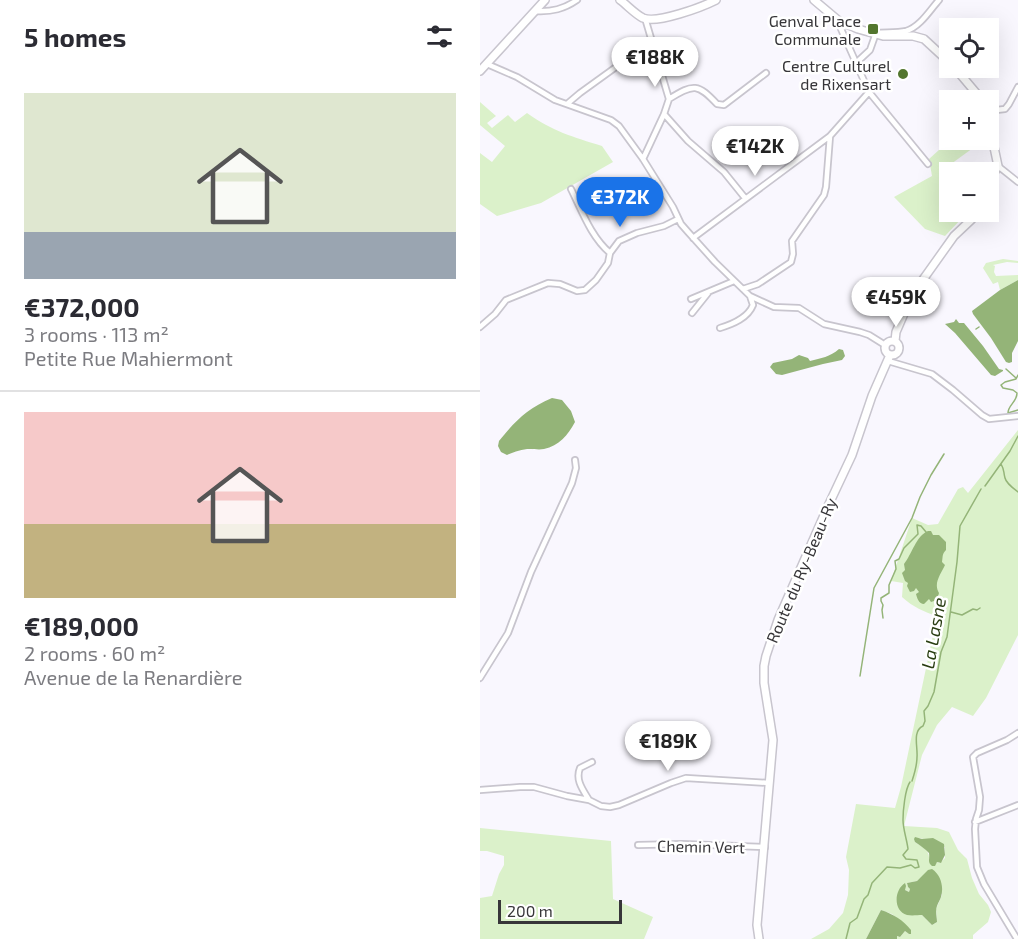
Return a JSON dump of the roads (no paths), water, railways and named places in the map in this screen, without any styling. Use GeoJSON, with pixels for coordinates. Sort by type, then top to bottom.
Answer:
{"type":"FeatureCollection","features":[{"type":"Feature","properties":{"kind":"street"},"geometry":{"type":"LineString","coordinates":[[480,70],[545,0]]}},
{"type":"Feature","properties":{"kind":"street"},"geometry":{"type":"LineString","coordinates":[[535,11],[561,9],[577,0]]}},
{"type":"Feature","properties":{"kind":"street"},"geometry":{"type":"LineString","coordinates":[[621,0],[645,18],[654,19],[692,10],[716,0]]}},
{"type":"Feature","properties":{"kind":"street"},"geometry":{"type":"LineString","coordinates":[[814,0],[841,23],[892,37],[919,37],[939,53]]}},
{"type":"Feature","properties":{"kind":"street"},"geometry":{"type":"LineString","coordinates":[[876,33],[906,31],[912,28],[939,0]]}},
{"type":"Feature","properties":{"kind":"street"},"geometry":{"type":"LineString","coordinates":[[643,159],[669,99],[645,18]]}},
{"type":"Feature","properties":{"kind":"street"},"geometry":{"type":"LineString","coordinates":[[841,23],[841,29],[869,92],[928,164]]}},
{"type":"Feature","properties":{"kind":"street"},"geometry":{"type":"LineString","coordinates":[[856,63],[870,50],[876,33]]}},
{"type":"Feature","properties":{"kind":"street"},"geometry":{"type":"LineString","coordinates":[[567,104],[652,41]]}},
{"type":"Feature","properties":{"kind":"street"},"geometry":{"type":"LineString","coordinates":[[487,64],[517,77],[544,94],[618,124],[643,159],[678,219],[705,252],[750,296],[776,308],[799,308],[824,324],[860,332],[885,345]]}},
{"type":"Feature","properties":{"kind":"street"},"geometry":{"type":"LineString","coordinates":[[669,99],[692,88],[698,88],[717,104],[724,105],[766,73]]}},
{"type":"Feature","properties":{"kind":"street"},"geometry":{"type":"LineString","coordinates":[[964,78],[975,90]]}},
{"type":"Feature","properties":{"kind":"street"},"geometry":{"type":"LineString","coordinates":[[999,110],[1005,109],[1018,87]]}},
{"type":"Feature","properties":{"kind":"street"},"geometry":{"type":"LineString","coordinates":[[693,238],[830,135],[869,92]]}},
{"type":"Feature","properties":{"kind":"street"},"geometry":{"type":"LineString","coordinates":[[664,114],[688,141],[724,172],[745,198]]}},
{"type":"Feature","properties":{"kind":"street"},"geometry":{"type":"LineString","coordinates":[[742,289],[758,284],[791,262],[792,241],[824,195],[830,135]]}},
{"type":"Feature","properties":{"kind":"street"},"geometry":{"type":"LineString","coordinates":[[999,167],[1018,182]]}},
{"type":"Feature","properties":{"kind":"street"},"geometry":{"type":"LineString","coordinates":[[571,189],[588,224],[603,247],[610,253]]}},
{"type":"Feature","properties":{"kind":"street"},"geometry":{"type":"LineString","coordinates":[[480,327],[506,300],[551,282],[577,291],[585,290],[596,280],[608,263],[610,253],[616,245],[626,237],[664,226],[678,219]]}},
{"type":"Feature","properties":{"kind":"street"},"geometry":{"type":"LineString","coordinates":[[894,340],[912,295],[954,237],[969,222]]}},
{"type":"Feature","properties":{"kind":"street"},"geometry":{"type":"LineString","coordinates":[[692,299],[734,281]]}},
{"type":"Feature","properties":{"kind":"street"},"geometry":{"type":"LineString","coordinates":[[692,313],[710,291]]}},
{"type":"Feature","properties":{"kind":"street"},"geometry":{"type":"LineString","coordinates":[[720,328],[736,323],[750,311],[753,304],[750,296]]}},
{"type":"Feature","properties":{"kind":"street"},"geometry":{"type":"LineString","coordinates":[[894,340],[885,345],[889,358],[932,374],[989,419],[1018,416]]}},
{"type":"Feature","properties":{"kind":"street"},"geometry":{"type":"LineString","coordinates":[[889,358],[899,349],[894,340]]}},
{"type":"Feature","properties":{"kind":"street","name":"Route du Ry-Beau-Ry"},"geometry":{"type":"LineString","coordinates":[[759,939],[757,925],[773,740],[764,683],[766,656],[778,620],[852,455],[872,396],[889,358]]}},
{"type":"Feature","properties":{"kind":"street"},"geometry":{"type":"LineString","coordinates":[[480,678],[508,633],[531,572],[572,483],[576,468],[574,459]]}},
{"type":"Feature","properties":{"kind":"street"},"geometry":{"type":"LineString","coordinates":[[1017,939],[977,867],[975,822],[980,797],[973,757],[1018,733]]}},
{"type":"Feature","properties":{"kind":"street"},"geometry":{"type":"LineString","coordinates":[[589,800],[579,782],[578,774],[580,768],[592,762]]}},
{"type":"Feature","properties":{"kind":"street"},"geometry":{"type":"LineString","coordinates":[[480,790],[534,787],[610,807],[619,806],[678,780],[692,777],[769,783]]}},
{"type":"Feature","properties":{"kind":"street"},"geometry":{"type":"LineString","coordinates":[[975,822],[1018,805]]}},
{"type":"Feature","properties":{"kind":"street","name":"Chemin Vert"},"geometry":{"type":"LineString","coordinates":[[638,845],[765,847]]}},
{"type":"Feature","properties":{"kind":"waterway"},"geometry":{"type":"LineString","coordinates":[[1006,369],[1016,378]]}},
{"type":"Feature","properties":{"kind":"waterway","name":"La Lasne"},"geometry":{"type":"LineString","coordinates":[[1018,375],[1016,379],[1001,385],[1017,393],[1008,413],[1018,410]]}},
{"type":"Feature","properties":{"kind":"waterway","name":"La Lasne"},"geometry":{"type":"LineString","coordinates":[[985,486],[1018,436]]}},
{"type":"Feature","properties":{"kind":"waterway"},"geometry":{"type":"LineString","coordinates":[[860,676],[874,588],[944,454]]}},
{"type":"Feature","properties":{"kind":"waterway"},"geometry":{"type":"LineString","coordinates":[[1001,464],[1006,480],[1018,492]]}},
{"type":"Feature","properties":{"kind":"waterway","name":"La Lasne"},"geometry":{"type":"LineString","coordinates":[[912,781],[917,760],[917,735],[925,721],[924,711],[934,692],[941,652],[947,637],[960,526],[981,489]]}},
{"type":"Feature","properties":{"kind":"waterway"},"geometry":{"type":"LineString","coordinates":[[883,618],[881,598],[889,593],[889,585],[896,569],[895,561],[918,534],[917,525],[926,532]]}},
{"type":"Feature","properties":{"kind":"waterway"},"geometry":{"type":"LineString","coordinates":[[951,612],[962,615],[980,608]]}},
{"type":"Feature","properties":{"kind":"waterway","name":"La Lasne"},"geometry":{"type":"LineString","coordinates":[[846,939],[850,923],[857,918],[872,883],[887,867],[900,868],[911,865],[915,868],[919,867],[917,860],[906,859],[903,855],[908,849],[903,816],[910,782]]}},
{"type":"Feature","properties":{"kind":"place","name":"Genval Place Communale"},"geometry":{"type":"Point","coordinates":[873,29]}},
{"type":"Feature","properties":{"kind":"place","name":"Centre Culturel de Rixensart"},"geometry":{"type":"Point","coordinates":[903,74]}}]}
